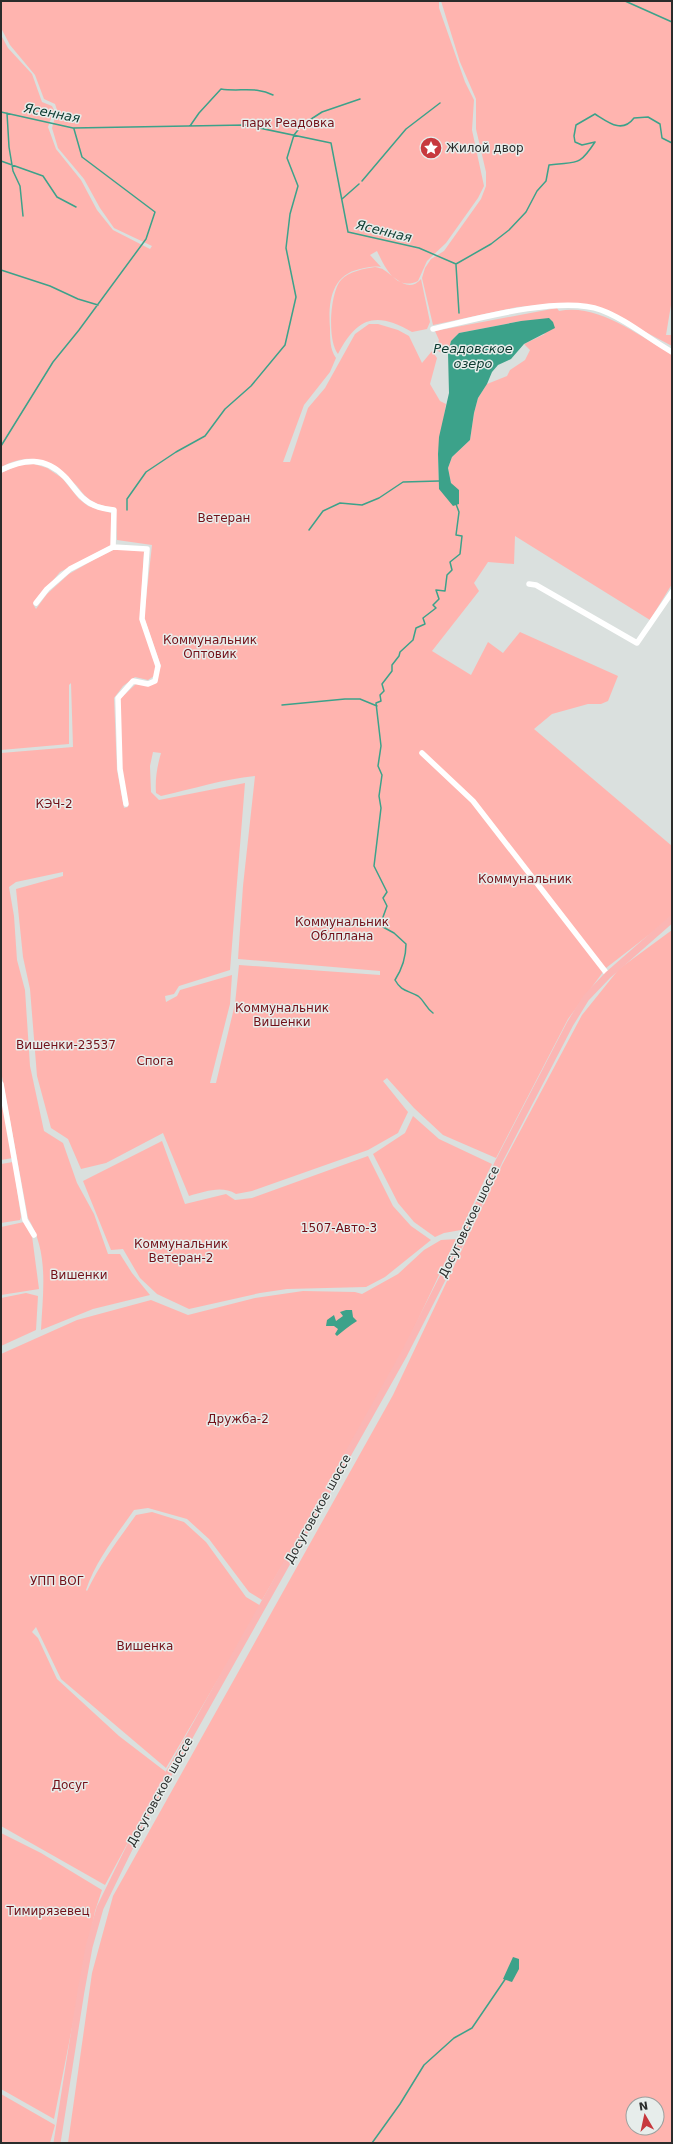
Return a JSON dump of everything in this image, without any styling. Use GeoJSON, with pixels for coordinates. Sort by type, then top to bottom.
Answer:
{"type":"FeatureCollection","features":[{"type":"Feature","properties":{"kind":"main road","name":"Досуговское шоссе"},"geometry":{"type":"LineString","coordinates":[[57,2143],[62,2097],[88,1954],[100,1908],[107,1890],[146,1814],[404,1354],[464,1236],[498,1161],[570,1024],[586,998],[608,976],[672,919]]}},
{"type":"Feature","properties":{"kind":"street"},"geometry":{"type":"LineString","coordinates":[[433,329],[517,311],[572,304],[601,310],[672,352]]}},
{"type":"Feature","properties":{"kind":"street"},"geometry":{"type":"LineString","coordinates":[[1,470],[19,462],[34,462],[50,465],[64,476],[82,497],[91,504],[114,510],[113,546]]}},
{"type":"Feature","properties":{"kind":"street"},"geometry":{"type":"LineString","coordinates":[[36,603],[47,589],[70,569],[113,546],[147,548],[142,619],[158,666],[155,681],[148,684],[133,681],[118,698],[120,769],[126,804]]}},
{"type":"Feature","properties":{"kind":"street"},"geometry":{"type":"LineString","coordinates":[[529,584],[536,585],[637,643],[672,592]]}},
{"type":"Feature","properties":{"kind":"street"},"geometry":{"type":"LineString","coordinates":[[422,753],[473,801],[608,976]]}},
{"type":"Feature","properties":{"kind":"street"},"geometry":{"type":"LineString","coordinates":[[1,1084],[25,1220],[34,1235]]}},
{"type":"Feature","properties":{"kind":"green space"},"geometry":{"type":"Polygon","coordinates":[[[1,1],[439,1],[439,8],[465,82],[474,100],[472,130],[484,186],[478,198],[446,243],[427,261],[418,281],[403,283],[397,280],[387,270],[377,251],[370,255],[381,267],[368,267],[350,272],[337,284],[333,291],[330,309],[331,344],[336,358],[330,372],[304,405],[283,462],[290,462],[308,408],[325,388],[355,334],[369,324],[378,324],[398,330],[409,336],[422,363],[432,351],[437,358],[430,384],[440,401],[446,404],[438,454],[439,489],[451,483],[448,468],[452,457],[470,440],[478,398],[487,384],[507,376],[510,370],[525,360],[530,350],[524,344],[545,334],[521,321],[459,333],[451,341],[449,351],[442,353],[436,350],[439,340],[435,331],[557,308],[559,311],[574,310],[603,316],[632,330],[672,354],[672,584],[650,620],[515,536],[514,564],[488,562],[474,583],[479,591],[432,651],[471,675],[488,642],[503,653],[520,632],[618,676],[608,701],[601,704],[588,704],[552,714],[534,729],[672,846],[672,917],[606,968],[568,1019],[496,1158],[443,1135],[414,1108],[387,1078],[383,1081],[408,1112],[398,1133],[368,1150],[252,1191],[236,1194],[230,1191],[219,1190],[207,1191],[189,1196],[163,1133],[106,1163],[81,1169],[68,1139],[51,1128],[37,1076],[30,989],[23,957],[16,889],[63,876],[63,872],[16,882],[9,887],[14,916],[17,960],[25,990],[30,1066],[44,1131],[63,1143],[77,1183],[94,1214],[108,1254],[120,1254],[132,1273],[150,1295],[93,1309],[41,1330],[43,1286],[42,1258],[35,1231],[28,1218],[1,1071],[1,753],[73,747],[71,683],[69,685],[69,744],[1,750],[1,473],[19,465],[34,464],[47,468],[62,478],[79,499],[88,506],[111,513],[111,545],[60,572],[33,604],[36,609],[47,594],[69,574],[95,559],[115,549],[144,551],[140,618],[156,665],[154,676],[148,680],[135,677],[123,686],[114,698],[117,770],[124,808],[128,807],[121,764],[119,700],[137,683],[150,685],[161,666],[144,617],[152,545],[117,540],[116,508],[100,505],[90,500],[68,477],[51,465],[33,459],[24,459],[1,467],[1,35],[8,48],[32,74],[42,102],[52,106],[54,110],[48,127],[56,149],[81,180],[97,210],[113,230],[150,249],[152,246],[114,228],[100,208],[84,179],[58,148],[52,128],[57,110],[55,104],[44,99],[35,75],[10,45],[1,28],[1,1]],[[153,752],[150,766],[151,792],[159,800],[245,783],[230,970],[179,986],[174,994],[165,996],[166,1002],[177,996],[180,990],[232,975],[230,1004],[210,1083],[216,1083],[235,1004],[239,965],[380,975],[380,971],[238,959],[243,886],[255,776],[243,777],[161,796],[156,793],[156,788],[158,763],[161,753],[153,752]]]}},
{"type":"Feature","properties":{"kind":"green space"},"geometry":{"type":"Polygon","coordinates":[[[441,1],[672,1],[672,299],[666,335],[672,335],[672,346],[602,309],[564,303],[517,307],[433,325],[422,278],[425,268],[431,259],[444,251],[481,199],[486,186],[486,172],[476,129],[476,99],[460,62],[441,1]]]}},
{"type":"Feature","properties":{"kind":"green space"},"geometry":{"type":"Polygon","coordinates":[[[375,267],[383,269],[406,285],[416,283],[421,279],[430,322],[427,329],[412,332],[388,321],[369,321],[360,325],[353,332],[338,354],[332,339],[331,328],[332,305],[337,286],[348,274],[375,267]]]}},
{"type":"Feature","properties":{"kind":"green space"},"geometry":{"type":"Polygon","coordinates":[[[672,930],[672,2143],[68,2143],[92,1973],[113,1896],[393,1395],[502,1165],[582,1015],[619,969],[672,930]]]}},
{"type":"Feature","properties":{"kind":"green space"},"geometry":{"type":"Polygon","coordinates":[[[1,1092],[13,1158],[1,1160],[1,1092]]]}},
{"type":"Feature","properties":{"kind":"green space"},"geometry":{"type":"Polygon","coordinates":[[[413,1116],[439,1139],[492,1164],[461,1230],[444,1233],[435,1237],[414,1222],[398,1203],[373,1154],[405,1133],[413,1116]]]}},
{"type":"Feature","properties":{"kind":"green space"},"geometry":{"type":"Polygon","coordinates":[[[162,1141],[185,1204],[226,1194],[235,1200],[252,1198],[368,1156],[393,1206],[411,1226],[431,1240],[385,1277],[366,1287],[287,1289],[260,1293],[189,1309],[157,1294],[140,1278],[123,1249],[111,1250],[83,1181],[162,1141]]]}},
{"type":"Feature","properties":{"kind":"green space"},"geometry":{"type":"Polygon","coordinates":[[[13,1162],[21,1217],[20,1220],[1,1223],[1,1164],[13,1162]]]}},
{"type":"Feature","properties":{"kind":"green space","name":"Вишенки"},"geometry":{"type":"Polygon","coordinates":[[[24,1222],[32,1236],[39,1289],[1,1295],[1,1227],[24,1222]]]}},
{"type":"Feature","properties":{"kind":"green space"},"geometry":{"type":"Polygon","coordinates":[[[456,1239],[390,1379],[262,1600],[249,1592],[209,1539],[187,1519],[148,1508],[134,1510],[107,1548],[95,1568],[86,1590],[87,1591],[103,1562],[136,1515],[152,1512],[184,1522],[206,1542],[246,1597],[261,1606],[166,1768],[61,1679],[36,1627],[32,1632],[38,1638],[57,1679],[119,1736],[166,1772],[105,1885],[1,1826],[1,1354],[77,1320],[151,1300],[188,1315],[255,1298],[303,1291],[355,1292],[362,1294],[398,1274],[424,1250],[441,1240],[456,1239]]]}},
{"type":"Feature","properties":{"kind":"green space"},"geometry":{"type":"Polygon","coordinates":[[[26,1293],[38,1296],[36,1330],[1,1346],[1,1298],[26,1293]]]}},
{"type":"Feature","properties":{"kind":"green space","name":"Тимирязевец"},"geometry":{"type":"Polygon","coordinates":[[[1,1833],[41,1853],[102,1890],[95,1911],[54,2119],[1,2089],[1,1833]]]}},
{"type":"Feature","properties":{"kind":"green space"},"geometry":{"type":"Polygon","coordinates":[[[1,2094],[55,2125],[50,2143],[1,2143],[1,2094]]]}},
{"type":"Feature","properties":{"kind":"water","name":"Реадовское озеро"},"geometry":{"type":"Polygon","coordinates":[[[549,318],[553,322],[555,328],[524,344],[511,359],[498,365],[492,372],[487,384],[478,398],[470,440],[452,457],[448,468],[451,483],[459,490],[459,504],[453,506],[439,489],[438,454],[439,437],[449,393],[448,353],[451,341],[459,333],[521,321],[549,318]]]}},
{"type":"Feature","properties":{"kind":"water"},"geometry":{"type":"Polygon","coordinates":[[[352,1310],[353,1317],[357,1321],[337,1336],[335,1334],[338,1329],[334,1326],[326,1326],[327,1320],[334,1315],[336,1321],[343,1316],[340,1312],[352,1310]]]}},
{"type":"Feature","properties":{"kind":"water"},"geometry":{"type":"Polygon","coordinates":[[[513,1957],[519,1959],[519,1969],[512,1982],[503,1979],[513,1957]]]}},
{"type":"Feature","properties":{"kind":"waterway"},"geometry":{"type":"LineString","coordinates":[[625,1],[672,22]]}},
{"type":"Feature","properties":{"kind":"waterway"},"geometry":{"type":"LineString","coordinates":[[190,126],[199,113],[221,89],[254,90],[267,92],[273,95]]}},
{"type":"Feature","properties":{"kind":"waterway"},"geometry":{"type":"LineString","coordinates":[[127,510],[127,499],[146,472],[176,452],[205,436],[225,409],[251,386],[285,345],[296,297],[286,248],[290,214],[298,186],[287,158],[294,135],[302,125],[322,112],[360,99]]}},
{"type":"Feature","properties":{"kind":"waterway"},"geometry":{"type":"LineString","coordinates":[[362,181],[406,129],[440,103]]}},
{"type":"Feature","properties":{"kind":"waterway","name":"Ясенная"},"geometry":{"type":"LineString","coordinates":[[1,112],[73,128],[245,125],[331,143],[348,232],[419,248],[456,264],[491,244],[509,230],[526,212],[537,191],[546,181],[549,165],[576,162],[585,156],[595,142],[582,145],[575,142],[574,136],[576,125],[595,114],[610,123],[620,126],[629,123],[634,118],[648,117],[660,124],[662,138],[672,143]]}},
{"type":"Feature","properties":{"kind":"waterway"},"geometry":{"type":"LineString","coordinates":[[7,113],[9,147],[13,171],[20,186],[23,216]]}},
{"type":"Feature","properties":{"kind":"waterway"},"geometry":{"type":"LineString","coordinates":[[1,446],[53,362],[79,330],[146,239],[155,212],[82,157],[74,129]]}},
{"type":"Feature","properties":{"kind":"waterway"},"geometry":{"type":"LineString","coordinates":[[1,161],[43,176],[57,197],[76,207]]}},
{"type":"Feature","properties":{"kind":"waterway"},"geometry":{"type":"LineString","coordinates":[[342,199],[359,184]]}},
{"type":"Feature","properties":{"kind":"waterway"},"geometry":{"type":"LineString","coordinates":[[456,265],[459,313]]}},
{"type":"Feature","properties":{"kind":"waterway"},"geometry":{"type":"LineString","coordinates":[[1,270],[50,286],[78,299],[98,305]]}},
{"type":"Feature","properties":{"kind":"waterway"},"geometry":{"type":"LineString","coordinates":[[309,530],[323,511],[340,503],[362,505],[379,498],[403,482],[439,481]]}},
{"type":"Feature","properties":{"kind":"waterway"},"geometry":{"type":"LineString","coordinates":[[433,1013],[418,996],[397,984],[395,980],[403,963],[406,944],[394,933],[383,927],[383,917],[387,906],[383,898],[387,892],[374,866],[381,808],[379,796],[382,775],[378,766],[381,746],[376,703],[381,701],[380,695],[384,691],[382,684],[392,671],[392,665],[399,656],[400,652],[413,640],[416,628],[425,624],[423,618],[436,608],[433,605],[439,599],[436,590],[445,591],[447,575],[452,570],[450,562],[460,554],[462,536],[456,535],[459,512],[456,504]]}},
{"type":"Feature","properties":{"kind":"waterway"},"geometry":{"type":"LineString","coordinates":[[282,705],[360,699],[377,706]]}},
{"type":"Feature","properties":{"kind":"waterway"},"geometry":{"type":"LineString","coordinates":[[372,2143],[400,2104],[424,2065],[454,2038],[472,2028],[506,1978]]}},
{"type":"Feature","properties":{"kind":"place","name":"Жилой двор"},"geometry":{"type":"Point","coordinates":[431,148]}},
{"type":"Feature","properties":{"kind":"park label","name":"парк Реадовка"},"geometry":{"type":"Point","coordinates":[288,123]}},
{"type":"Feature","properties":{"kind":"park label","name":"Ветеран"},"geometry":{"type":"Point","coordinates":[224,518]}},
{"type":"Feature","properties":{"kind":"park label","name":"Коммунальник Оптовик"},"geometry":{"type":"Point","coordinates":[210,647]}},
{"type":"Feature","properties":{"kind":"park label","name":"КЭЧ-2"},"geometry":{"type":"Point","coordinates":[54,804]}},
{"type":"Feature","properties":{"kind":"park label","name":"Коммунальник"},"geometry":{"type":"Point","coordinates":[525,879]}},
{"type":"Feature","properties":{"kind":"park label","name":"Коммунальник Облплана"},"geometry":{"type":"Point","coordinates":[342,929]}},
{"type":"Feature","properties":{"kind":"park label","name":"Коммунальник Вишенки"},"geometry":{"type":"Point","coordinates":[282,1015]}},
{"type":"Feature","properties":{"kind":"park label","name":"Вишенки-23537"},"geometry":{"type":"Point","coordinates":[66,1045]}},
{"type":"Feature","properties":{"kind":"park label","name":"Спога"},"geometry":{"type":"Point","coordinates":[155,1061]}},
{"type":"Feature","properties":{"kind":"park label","name":"1507-Авто-3"},"geometry":{"type":"Point","coordinates":[339,1228]}},
{"type":"Feature","properties":{"kind":"park label","name":"Коммунальник Ветеран-2"},"geometry":{"type":"Point","coordinates":[181,1251]}},
{"type":"Feature","properties":{"kind":"park label","name":"Дружба-2"},"geometry":{"type":"Point","coordinates":[238,1419]}},
{"type":"Feature","properties":{"kind":"park label","name":"УПП ВОГ"},"geometry":{"type":"Point","coordinates":[57,1581]}},
{"type":"Feature","properties":{"kind":"park label","name":"Вишенка"},"geometry":{"type":"Point","coordinates":[145,1646]}},
{"type":"Feature","properties":{"kind":"park label","name":"Досуг"},"geometry":{"type":"Point","coordinates":[70,1785]}}]}
